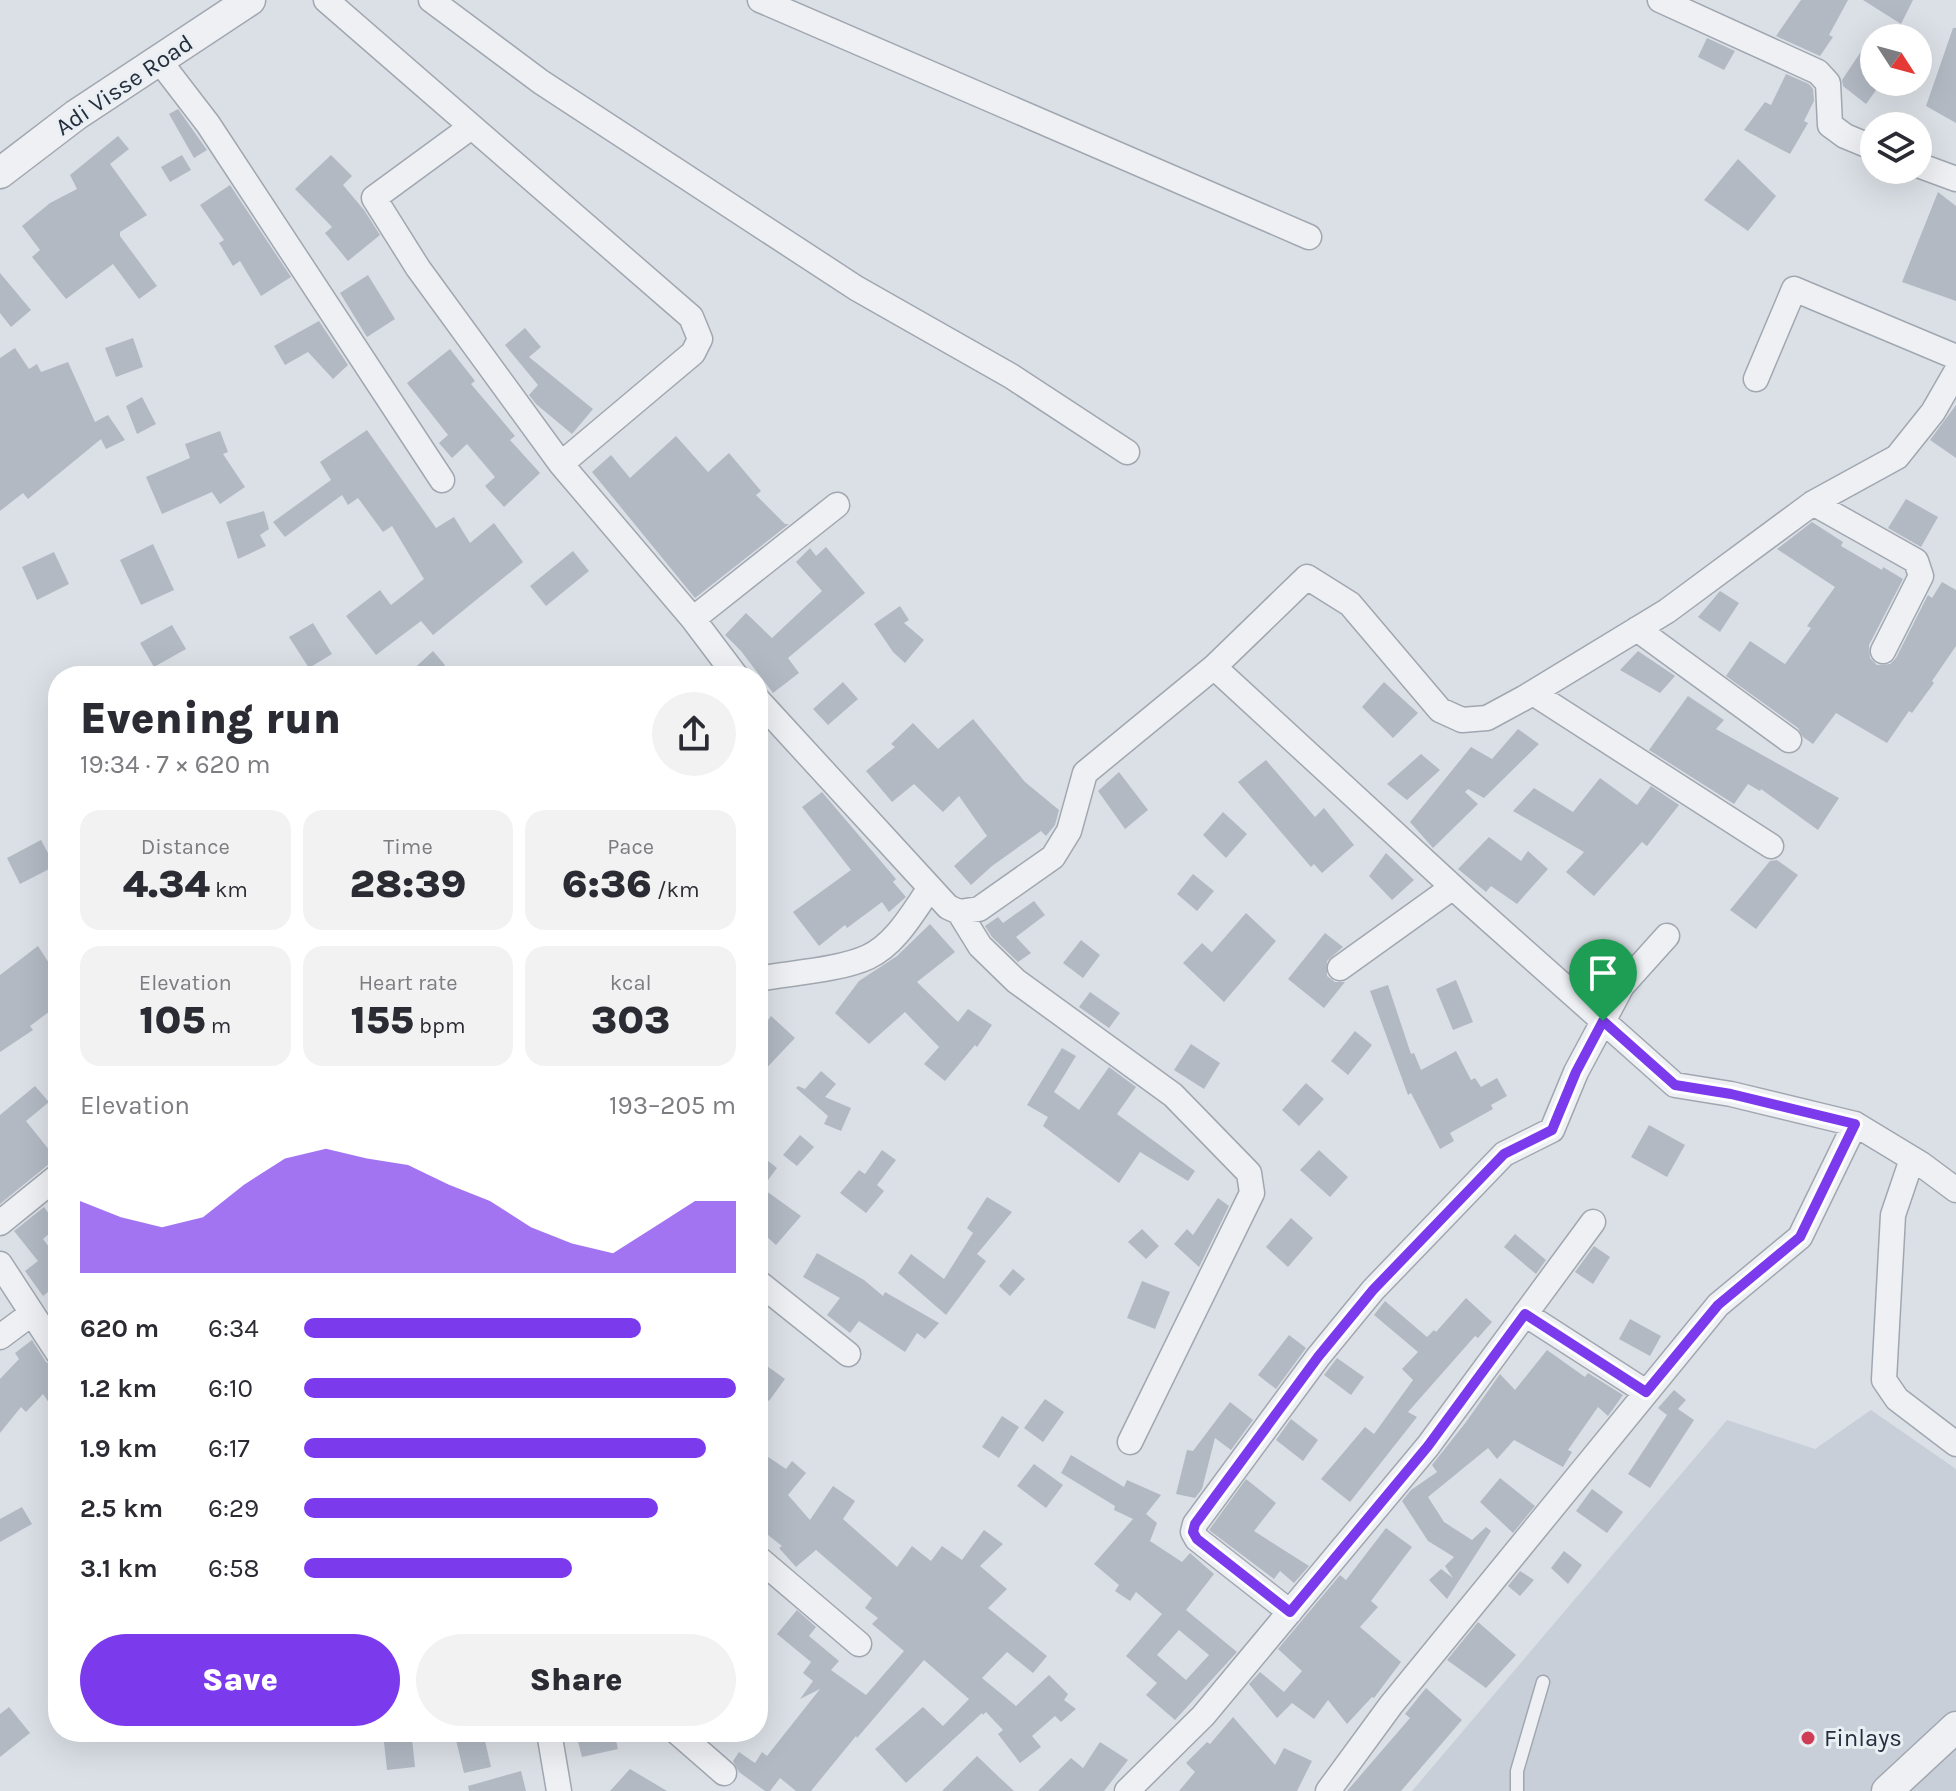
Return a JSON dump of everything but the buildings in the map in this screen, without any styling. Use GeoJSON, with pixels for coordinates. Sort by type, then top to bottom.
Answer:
{"type":"FeatureCollection","features":[{"type":"Feature","properties":{"kind":"street","name":"Adi Visse Road"},"geometry":{"type":"LineString","coordinates":[[0,173],[76,115],[250,0]]}},
{"type":"Feature","properties":{"kind":"street"},"geometry":{"type":"LineString","coordinates":[[326,0],[691,317],[700,339],[693,353],[561,464]]}},
{"type":"Feature","properties":{"kind":"street"},"geometry":{"type":"LineString","coordinates":[[431,0],[541,82],[856,288],[1011,376],[1127,452]]}},
{"type":"Feature","properties":{"kind":"street"},"geometry":{"type":"LineString","coordinates":[[760,0],[1309,237]]}},
{"type":"Feature","properties":{"kind":"street"},"geometry":{"type":"LineString","coordinates":[[1660,0],[1818,72],[1828,83],[1830,125],[1860,142]]}},
{"type":"Feature","properties":{"kind":"street"},"geometry":{"type":"LineString","coordinates":[[158,59],[208,124],[442,480]]}},
{"type":"Feature","properties":{"kind":"street"},"geometry":{"type":"LineString","coordinates":[[471,127],[374,198],[418,268],[561,464],[693,619],[728,666]]}},
{"type":"Feature","properties":{"kind":"street"},"geometry":{"type":"LineString","coordinates":[[1932,170],[1956,179]]}},
{"type":"Feature","properties":{"kind":"street"},"geometry":{"type":"LineString","coordinates":[[1756,379],[1794,289],[1956,357]]}},
{"type":"Feature","properties":{"kind":"street"},"geometry":{"type":"LineString","coordinates":[[768,711],[948,907],[959,912],[979,909],[1053,857],[1069,831],[1085,773],[1214,667],[1307,577],[1350,604],[1440,710],[1462,720],[1487,718],[1667,611],[1813,503],[1897,457],[1933,412],[1956,372]]}},
{"type":"Feature","properties":{"kind":"street"},"geometry":{"type":"LineString","coordinates":[[1813,503],[1916,561],[1921,576],[1883,651]]}},
{"type":"Feature","properties":{"kind":"street"},"geometry":{"type":"LineString","coordinates":[[693,619],[837,505]]}},
{"type":"Feature","properties":{"kind":"street"},"geometry":{"type":"LineString","coordinates":[[1637,629],[1789,740]]}},
{"type":"Feature","properties":{"kind":"street"},"geometry":{"type":"LineString","coordinates":[[1214,667],[1453,887],[1675,1085],[1731,1094],[1855,1124],[1956,1190]]}},
{"type":"Feature","properties":{"kind":"street"},"geometry":{"type":"LineString","coordinates":[[1533,693],[1771,846]]}},
{"type":"Feature","properties":{"kind":"street"},"geometry":{"type":"LineString","coordinates":[[1340,968],[1453,887]]}},
{"type":"Feature","properties":{"kind":"street"},"geometry":{"type":"LineString","coordinates":[[768,977],[869,956],[899,933],[930,888]]}},
{"type":"Feature","properties":{"kind":"street"},"geometry":{"type":"LineString","coordinates":[[959,912],[980,946],[1016,981],[1173,1095],[1249,1173],[1252,1193],[1130,1442]]}},
{"type":"Feature","properties":{"kind":"street"},"geometry":{"type":"LineString","coordinates":[[1290,1612],[1197,1539],[1193,1532],[1195,1524],[1318,1357],[1373,1290],[1504,1154],[1552,1130],[1576,1072],[1622,986],[1667,936]]}},
{"type":"Feature","properties":{"kind":"street"},"geometry":{"type":"LineString","coordinates":[[1328,1791],[1391,1705],[1718,1305],[1800,1237],[1855,1124]]}},
{"type":"Feature","properties":{"kind":"street"},"geometry":{"type":"LineString","coordinates":[[1912,1159],[1893,1215],[1884,1380],[1897,1399],[1956,1444]]}},
{"type":"Feature","properties":{"kind":"street"},"geometry":{"type":"LineString","coordinates":[[0,1223],[48,1184]]}},
{"type":"Feature","properties":{"kind":"street"},"geometry":{"type":"LineString","coordinates":[[1127,1791],[1203,1716],[1428,1446],[1593,1222]]}},
{"type":"Feature","properties":{"kind":"street"},"geometry":{"type":"LineString","coordinates":[[0,1264],[48,1339]]}},
{"type":"Feature","properties":{"kind":"street"},"geometry":{"type":"LineString","coordinates":[[768,1290],[848,1354]]}},
{"type":"Feature","properties":{"kind":"street"},"geometry":{"type":"LineString","coordinates":[[0,1337],[31,1314]]}},
{"type":"Feature","properties":{"kind":"street"},"geometry":{"type":"LineString","coordinates":[[1525,1314],[1646,1392]]}},
{"type":"Feature","properties":{"kind":"street"},"geometry":{"type":"LineString","coordinates":[[768,1567],[859,1644]]}},
{"type":"Feature","properties":{"kind":"street"},"geometry":{"type":"LineString","coordinates":[[1887,1791],[1956,1727]]}},
{"type":"Feature","properties":{"kind":"street"},"geometry":{"type":"LineString","coordinates":[[551,1742],[559,1791]]}},
{"type":"Feature","properties":{"kind":"street"},"geometry":{"type":"LineString","coordinates":[[688,1742],[724,1773]]}},
{"type":"Feature","properties":{"kind":"lane"},"geometry":{"type":"LineString","coordinates":[[1517,1791],[1517,1771],[1543,1682]]}},
{"type":"Feature","properties":{"kind":"shaded area"},"geometry":{"type":"Polygon","coordinates":[[[1871,1410],[1956,1469],[1956,1791],[1412,1791],[1727,1420],[1815,1449],[1871,1410]]]}},
{"type":"Feature","properties":{"kind":"place","name":"Finlays"},"geometry":{"type":"Point","coordinates":[1808,1738]}},
{"type":"Feature","properties":{"kind":"route"},"geometry":{"type":"LineString","coordinates":[[1603,1021],[1675,1085],[1731,1094],[1855,1124],[1800,1237],[1718,1305],[1646,1392],[1525,1314],[1428,1446],[1290,1612],[1197,1539],[1193,1532],[1195,1524],[1318,1357],[1373,1290],[1504,1154],[1552,1130],[1576,1072],[1603,1021]]}}]}
